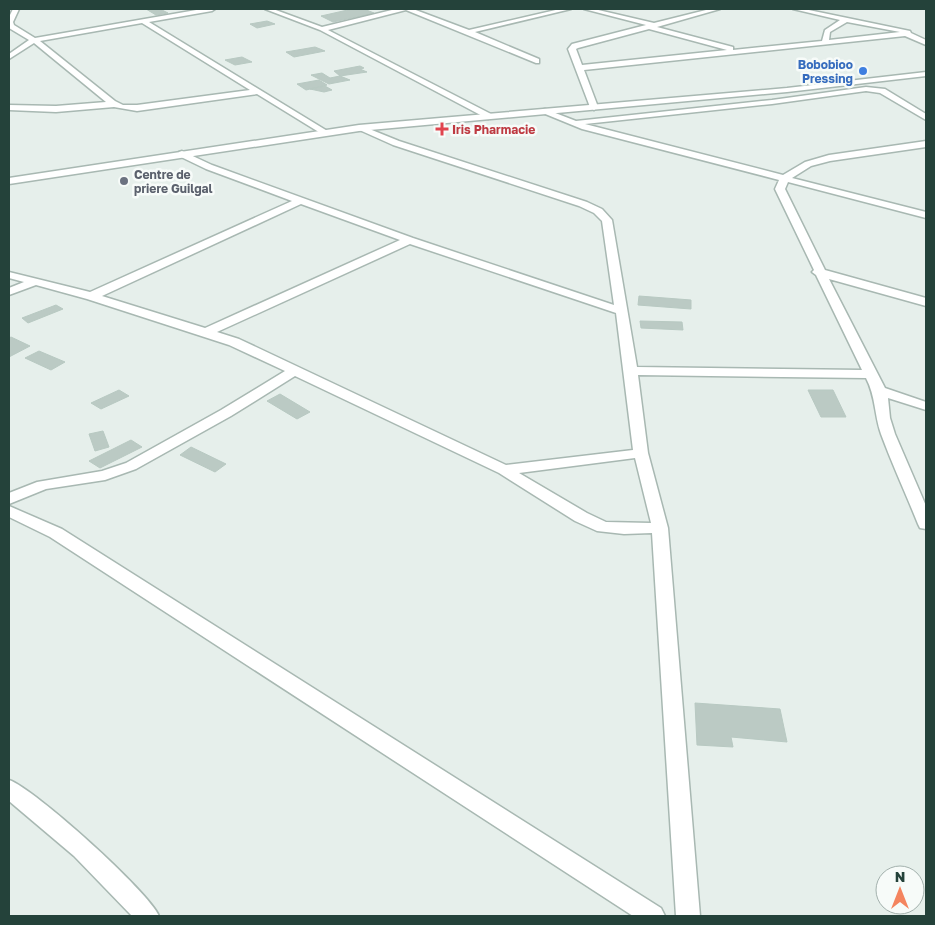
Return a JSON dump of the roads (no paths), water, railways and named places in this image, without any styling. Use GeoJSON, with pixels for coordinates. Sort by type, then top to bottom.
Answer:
{"type":"FeatureCollection","features":[{"type":"Feature","properties":{"kind":"street"},"geometry":{"type":"LineString","coordinates":[[16,9],[9,24],[34,40],[115,104]]}},
{"type":"Feature","properties":{"kind":"street"},"geometry":{"type":"LineString","coordinates":[[9,57],[34,40],[212,9]]}},
{"type":"Feature","properties":{"kind":"street"},"geometry":{"type":"LineString","coordinates":[[268,9],[322,29],[488,116]]}},
{"type":"Feature","properties":{"kind":"street"},"geometry":{"type":"LineString","coordinates":[[322,29],[404,9]]}},
{"type":"Feature","properties":{"kind":"street"},"geometry":{"type":"LineString","coordinates":[[408,9],[536,61]]}},
{"type":"Feature","properties":{"kind":"street"},"geometry":{"type":"LineString","coordinates":[[468,32],[568,9]]}},
{"type":"Feature","properties":{"kind":"street"},"geometry":{"type":"LineString","coordinates":[[587,9],[654,26],[739,52]]}},
{"type":"Feature","properties":{"kind":"street"},"geometry":{"type":"LineString","coordinates":[[594,107],[572,49],[575,46],[717,9]]}},
{"type":"Feature","properties":{"kind":"street"},"geometry":{"type":"LineString","coordinates":[[796,9],[908,32],[906,34]]}},
{"type":"Feature","properties":{"kind":"street"},"geometry":{"type":"LineString","coordinates":[[825,42],[826,31],[846,19]]}},
{"type":"Feature","properties":{"kind":"street"},"geometry":{"type":"LineString","coordinates":[[143,20],[325,132]]}},
{"type":"Feature","properties":{"kind":"street"},"geometry":{"type":"LineString","coordinates":[[579,68],[906,34],[926,43]]}},
{"type":"Feature","properties":{"kind":"street"},"geometry":{"type":"LineString","coordinates":[[9,181],[359,128],[787,90],[926,74]]}},
{"type":"Feature","properties":{"kind":"street"},"geometry":{"type":"LineString","coordinates":[[573,123],[772,102],[866,89],[882,91],[926,116]]}},
{"type":"Feature","properties":{"kind":"street"},"geometry":{"type":"LineString","coordinates":[[9,108],[56,109],[115,104],[137,108],[259,91]]}},
{"type":"Feature","properties":{"kind":"street"},"geometry":{"type":"LineString","coordinates":[[92,96],[101,94]]}},
{"type":"Feature","properties":{"kind":"street"},"geometry":{"type":"LineString","coordinates":[[9,108],[73,98]]}},
{"type":"Feature","properties":{"kind":"street"},"geometry":{"type":"LineString","coordinates":[[542,111],[573,123],[926,214]]}},
{"type":"Feature","properties":{"kind":"street"},"geometry":{"type":"LineString","coordinates":[[359,128],[396,143],[583,204],[598,211],[607,220],[631,371],[640,453],[660,528],[688,916]]}},
{"type":"Feature","properties":{"kind":"street"},"geometry":{"type":"LineString","coordinates":[[926,144],[829,158],[808,164],[785,178],[780,190],[818,272],[880,391],[883,418],[888,434],[926,524]]}},
{"type":"Feature","properties":{"kind":"street"},"geometry":{"type":"LineString","coordinates":[[182,154],[209,167],[409,240],[621,311]]}},
{"type":"Feature","properties":{"kind":"street"},"geometry":{"type":"LineString","coordinates":[[91,296],[300,201]]}},
{"type":"Feature","properties":{"kind":"street"},"geometry":{"type":"LineString","coordinates":[[206,333],[409,240]]}},
{"type":"Feature","properties":{"kind":"street"},"geometry":{"type":"LineString","coordinates":[[818,272],[926,302]]}},
{"type":"Feature","properties":{"kind":"street"},"geometry":{"type":"LineString","coordinates":[[9,276],[91,296],[234,342],[504,470],[581,517],[603,527],[624,529],[660,528]]}},
{"type":"Feature","properties":{"kind":"street"},"geometry":{"type":"LineString","coordinates":[[9,292],[32,283]]}},
{"type":"Feature","properties":{"kind":"street"},"geometry":{"type":"LineString","coordinates":[[9,499],[42,485],[105,475],[131,466],[226,413],[294,371]]}},
{"type":"Feature","properties":{"kind":"street"},"geometry":{"type":"LineString","coordinates":[[631,371],[871,374]]}},
{"type":"Feature","properties":{"kind":"street"},"geometry":{"type":"LineString","coordinates":[[880,391],[926,406]]}},
{"type":"Feature","properties":{"kind":"street"},"geometry":{"type":"LineString","coordinates":[[504,470],[640,453]]}},
{"type":"Feature","properties":{"kind":"street"},"geometry":{"type":"LineString","coordinates":[[9,511],[56,533],[653,916]]}},
{"type":"Feature","properties":{"kind":"street"},"geometry":{"type":"LineString","coordinates":[[9,789],[40,812],[117,882],[147,916]]}},
{"type":"Feature","properties":{"kind":"place","name":"Bobobioo Pressing"},"geometry":{"type":"Point","coordinates":[863,71]}},
{"type":"Feature","properties":{"kind":"place","name":"Iris Pharmacie"},"geometry":{"type":"Point","coordinates":[442,129]}},
{"type":"Feature","properties":{"kind":"place","name":"Centre de priere Guilgal"},"geometry":{"type":"Point","coordinates":[124,181]}}]}
